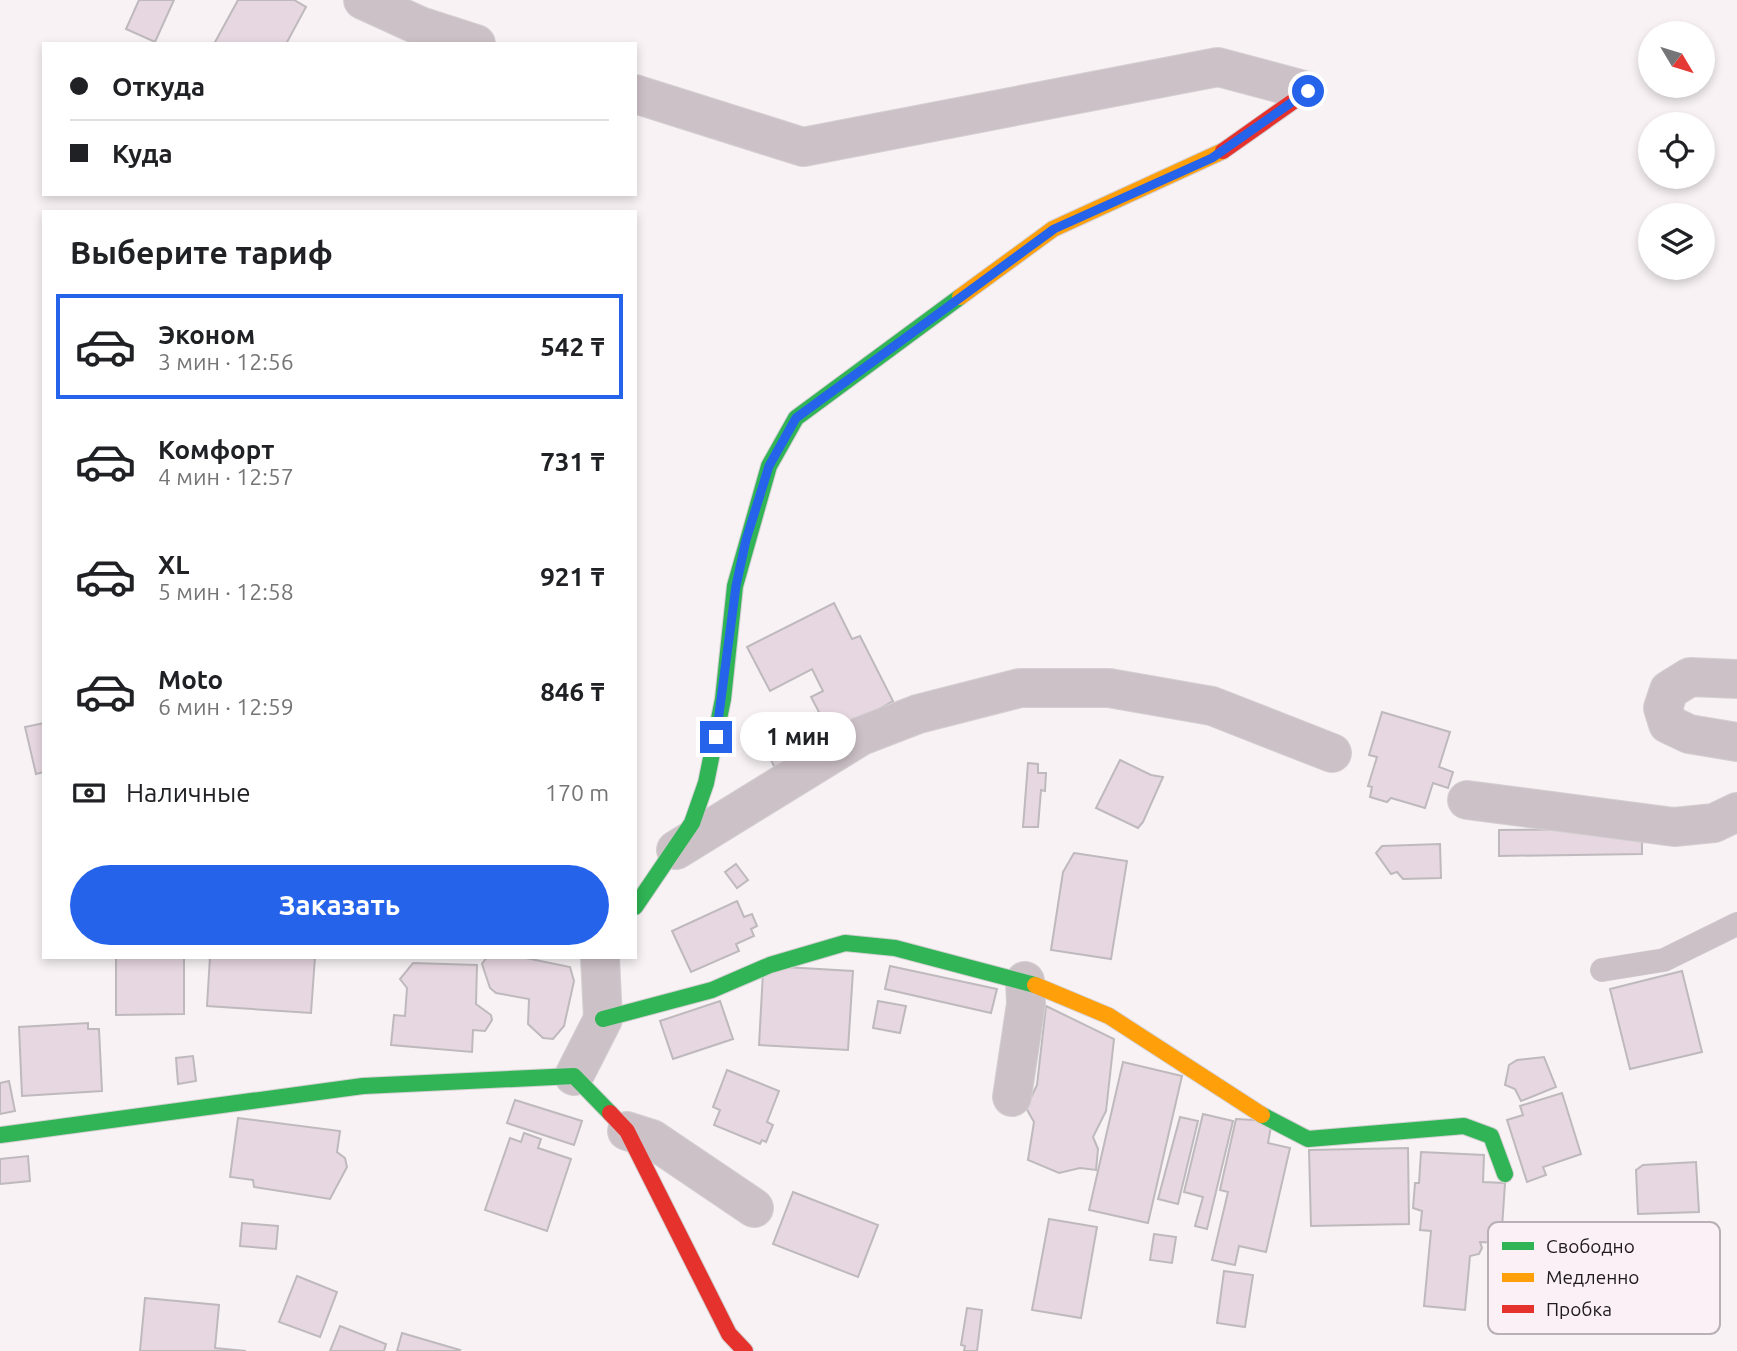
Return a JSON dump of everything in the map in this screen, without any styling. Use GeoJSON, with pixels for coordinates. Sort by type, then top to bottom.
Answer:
{"type":"FeatureCollection","features":[{"type":"Feature","properties":{"kind":"street"},"geometry":{"type":"LineString","coordinates":[[363,0],[419,26],[470,42]]}},
{"type":"Feature","properties":{"kind":"street"},"geometry":{"type":"LineString","coordinates":[[637,95],[803,147],[1218,67],[1308,91]]}},
{"type":"Feature","properties":{"kind":"street"},"geometry":{"type":"LineString","coordinates":[[637,904],[692,823],[706,783],[723,699],[736,586],[746,540],[769,466],[796,418],[1054,229],[1212,158],[1308,91]]}},
{"type":"Feature","properties":{"kind":"street"},"geometry":{"type":"LineString","coordinates":[[1737,679],[1690,677],[1669,690],[1663,708],[1668,724],[1689,734],[1737,742]]}},
{"type":"Feature","properties":{"kind":"street"},"geometry":{"type":"LineString","coordinates":[[676,850],[729,814],[861,737],[918,714],[1020,688],[1109,688],[1212,706],[1332,753]]}},
{"type":"Feature","properties":{"kind":"street"},"geometry":{"type":"LineString","coordinates":[[1466,800],[1674,827],[1714,823],[1737,812]]}},
{"type":"Feature","properties":{"kind":"street"},"geometry":{"type":"LineString","coordinates":[[603,1019],[712,990],[770,965],[845,943],[895,948],[1025,981],[1109,1016],[1245,1106],[1308,1139],[1464,1126],[1491,1136],[1506,1174]]}},
{"type":"Feature","properties":{"kind":"street"},"geometry":{"type":"LineString","coordinates":[[574,1076],[603,1019],[600,959]]}},
{"type":"Feature","properties":{"kind":"street"},"geometry":{"type":"LineString","coordinates":[[1012,1097],[1026,1004],[1025,981]]}},
{"type":"Feature","properties":{"kind":"street"},"geometry":{"type":"LineString","coordinates":[[0,1135],[363,1086],[574,1076],[627,1130],[729,1334],[745,1351]]}},
{"type":"Feature","properties":{"kind":"street"},"geometry":{"type":"LineString","coordinates":[[627,1130],[652,1139],[754,1208]]}},
{"type":"Feature","properties":{"kind":"lane"},"geometry":{"type":"LineString","coordinates":[[1602,970],[1664,960],[1737,923]]}},
{"type":"Feature","properties":{"kind":"building"},"geometry":{"type":"Polygon","coordinates":[[[139,0],[174,0],[155,42],[126,29],[139,0]]]}},
{"type":"Feature","properties":{"kind":"building"},"geometry":{"type":"Polygon","coordinates":[[[238,0],[294,0],[306,7],[287,42],[215,42],[238,0]]]}},
{"type":"Feature","properties":{"kind":"building"},"geometry":{"type":"Polygon","coordinates":[[[834,603],[852,639],[860,636],[893,701],[775,768],[762,742],[819,712],[811,697],[823,691],[812,669],[770,691],[747,647],[834,603]]]}},
{"type":"Feature","properties":{"kind":"building"},"geometry":{"type":"Polygon","coordinates":[[[1382,712],[1450,732],[1439,767],[1453,772],[1448,788],[1433,783],[1425,808],[1391,798],[1387,802],[1370,797],[1372,787],[1368,786],[1377,757],[1369,755],[1382,712]]]}},
{"type":"Feature","properties":{"kind":"building"},"geometry":{"type":"Polygon","coordinates":[[[42,723],[42,772],[36,774],[25,727],[42,723]]]}},
{"type":"Feature","properties":{"kind":"building"},"geometry":{"type":"Polygon","coordinates":[[[1120,760],[1151,775],[1163,777],[1138,828],[1096,808],[1120,760]]]}},
{"type":"Feature","properties":{"kind":"building"},"geometry":{"type":"Polygon","coordinates":[[[1028,763],[1038,764],[1038,773],[1046,773],[1045,791],[1041,790],[1038,827],[1023,827],[1028,763]]]}},
{"type":"Feature","properties":{"kind":"building"},"geometry":{"type":"Polygon","coordinates":[[[1642,829],[1642,854],[1499,856],[1499,830],[1642,829]]]}},
{"type":"Feature","properties":{"kind":"building"},"geometry":{"type":"Polygon","coordinates":[[[1440,844],[1441,878],[1403,879],[1397,872],[1391,874],[1376,853],[1382,846],[1440,844]]]}},
{"type":"Feature","properties":{"kind":"building"},"geometry":{"type":"Polygon","coordinates":[[[1074,853],[1127,861],[1111,959],[1051,950],[1063,872],[1074,853]]]}},
{"type":"Feature","properties":{"kind":"building"},"geometry":{"type":"Polygon","coordinates":[[[736,864],[748,880],[737,888],[725,872],[736,864]]]}},
{"type":"Feature","properties":{"kind":"building"},"geometry":{"type":"Polygon","coordinates":[[[737,901],[744,917],[752,914],[757,926],[751,929],[754,936],[736,944],[739,951],[691,972],[672,931],[737,901]]]}},
{"type":"Feature","properties":{"kind":"building"},"geometry":{"type":"Polygon","coordinates":[[[116,959],[184,959],[184,1014],[116,1015],[116,959]]]}},
{"type":"Feature","properties":{"kind":"building"},"geometry":{"type":"Polygon","coordinates":[[[210,959],[315,959],[311,1013],[207,1006],[210,959]]]}},
{"type":"Feature","properties":{"kind":"building"},"geometry":{"type":"Polygon","coordinates":[[[486,959],[531,959],[570,967],[574,981],[564,1026],[553,1039],[543,1038],[528,1024],[529,999],[496,993],[490,988],[482,964],[486,959]]]}},
{"type":"Feature","properties":{"kind":"building"},"geometry":{"type":"Polygon","coordinates":[[[413,963],[477,965],[476,1004],[491,1015],[492,1020],[485,1031],[473,1030],[472,1052],[391,1045],[394,1015],[405,1016],[407,988],[400,979],[413,963]]]}},
{"type":"Feature","properties":{"kind":"building"},"geometry":{"type":"Polygon","coordinates":[[[890,966],[997,989],[991,1013],[885,989],[890,966]]]}},
{"type":"Feature","properties":{"kind":"building"},"geometry":{"type":"Polygon","coordinates":[[[784,967],[853,971],[848,1050],[759,1045],[763,972],[784,967]]]}},
{"type":"Feature","properties":{"kind":"building"},"geometry":{"type":"Polygon","coordinates":[[[1682,971],[1702,1052],[1630,1069],[1610,989],[1682,971]]]}},
{"type":"Feature","properties":{"kind":"building"},"geometry":{"type":"Polygon","coordinates":[[[720,1001],[733,1039],[673,1059],[660,1021],[720,1001]]]}},
{"type":"Feature","properties":{"kind":"building"},"geometry":{"type":"Polygon","coordinates":[[[878,1001],[906,1006],[900,1033],[873,1028],[878,1001]]]}},
{"type":"Feature","properties":{"kind":"building"},"geometry":{"type":"Polygon","coordinates":[[[1046,1006],[1114,1039],[1106,1111],[1093,1137],[1098,1149],[1096,1170],[1080,1168],[1059,1173],[1028,1160],[1034,1122],[1026,1108],[1037,1085],[1046,1006]]]}},
{"type":"Feature","properties":{"kind":"building"},"geometry":{"type":"Polygon","coordinates":[[[88,1023],[88,1029],[99,1029],[102,1091],[22,1096],[19,1027],[88,1023]]]}},
{"type":"Feature","properties":{"kind":"building"},"geometry":{"type":"Polygon","coordinates":[[[193,1056],[196,1081],[178,1084],[176,1058],[193,1056]]]}},
{"type":"Feature","properties":{"kind":"building"},"geometry":{"type":"Polygon","coordinates":[[[1544,1057],[1556,1087],[1521,1101],[1515,1089],[1505,1085],[1509,1065],[1517,1060],[1544,1057]]]}},
{"type":"Feature","properties":{"kind":"building"},"geometry":{"type":"Polygon","coordinates":[[[1123,1062],[1182,1076],[1148,1223],[1089,1210],[1123,1062]]]}},
{"type":"Feature","properties":{"kind":"building"},"geometry":{"type":"Polygon","coordinates":[[[727,1070],[779,1091],[767,1122],[773,1125],[766,1142],[762,1140],[760,1144],[714,1125],[720,1110],[713,1107],[727,1070]]]}},
{"type":"Feature","properties":{"kind":"building"},"geometry":{"type":"Polygon","coordinates":[[[9,1081],[15,1111],[0,1114],[0,1083],[9,1081]]]}},
{"type":"Feature","properties":{"kind":"building"},"geometry":{"type":"Polygon","coordinates":[[[1562,1093],[1581,1154],[1543,1167],[1546,1175],[1527,1182],[1507,1120],[1523,1115],[1520,1106],[1562,1093]]]}},
{"type":"Feature","properties":{"kind":"building"},"geometry":{"type":"Polygon","coordinates":[[[515,1100],[582,1121],[574,1145],[507,1123],[515,1100]]]}},
{"type":"Feature","properties":{"kind":"building"},"geometry":{"type":"Polygon","coordinates":[[[1203,1114],[1233,1121],[1207,1229],[1195,1226],[1203,1197],[1184,1192],[1203,1114]]]}},
{"type":"Feature","properties":{"kind":"building"},"geometry":{"type":"Polygon","coordinates":[[[1180,1117],[1198,1121],[1178,1204],[1158,1199],[1180,1117]]]}},
{"type":"Feature","properties":{"kind":"building"},"geometry":{"type":"Polygon","coordinates":[[[238,1118],[340,1131],[337,1152],[345,1158],[347,1167],[330,1199],[254,1187],[253,1180],[230,1177],[238,1118]]]}},
{"type":"Feature","properties":{"kind":"building"},"geometry":{"type":"Polygon","coordinates":[[[1236,1119],[1272,1121],[1268,1143],[1290,1148],[1266,1252],[1239,1246],[1235,1265],[1212,1260],[1228,1192],[1220,1190],[1236,1119]]]}},
{"type":"Feature","properties":{"kind":"building"},"geometry":{"type":"Polygon","coordinates":[[[524,1133],[541,1139],[538,1148],[571,1159],[547,1231],[485,1210],[510,1138],[521,1142],[524,1133]]]}},
{"type":"Feature","properties":{"kind":"building"},"geometry":{"type":"Polygon","coordinates":[[[1408,1148],[1409,1224],[1311,1226],[1309,1150],[1408,1148]]]}},
{"type":"Feature","properties":{"kind":"building"},"geometry":{"type":"Polygon","coordinates":[[[1421,1152],[1484,1155],[1483,1182],[1505,1183],[1502,1222],[1488,1222],[1488,1242],[1480,1242],[1482,1248],[1479,1254],[1470,1256],[1465,1310],[1424,1306],[1431,1231],[1420,1230],[1422,1211],[1413,1208],[1415,1183],[1419,1183],[1421,1152]]]}},
{"type":"Feature","properties":{"kind":"building"},"geometry":{"type":"Polygon","coordinates":[[[28,1156],[30,1181],[0,1184],[0,1159],[28,1156]]]}},
{"type":"Feature","properties":{"kind":"building"},"geometry":{"type":"Polygon","coordinates":[[[1696,1162],[1699,1212],[1638,1214],[1636,1170],[1643,1165],[1696,1162]]]}},
{"type":"Feature","properties":{"kind":"building"},"geometry":{"type":"Polygon","coordinates":[[[793,1192],[878,1225],[858,1277],[773,1244],[793,1192]]]}},
{"type":"Feature","properties":{"kind":"building"},"geometry":{"type":"Polygon","coordinates":[[[1049,1219],[1097,1227],[1081,1318],[1032,1310],[1049,1219]]]}},
{"type":"Feature","properties":{"kind":"building"},"geometry":{"type":"Polygon","coordinates":[[[242,1223],[278,1226],[276,1249],[240,1246],[242,1223]]]}},
{"type":"Feature","properties":{"kind":"building"},"geometry":{"type":"Polygon","coordinates":[[[1154,1234],[1176,1237],[1172,1263],[1150,1260],[1154,1234]]]}},
{"type":"Feature","properties":{"kind":"building"},"geometry":{"type":"Polygon","coordinates":[[[1224,1271],[1253,1275],[1245,1327],[1217,1323],[1224,1271]]]}},
{"type":"Feature","properties":{"kind":"building"},"geometry":{"type":"Polygon","coordinates":[[[297,1276],[337,1292],[320,1337],[279,1322],[297,1276]]]}},
{"type":"Feature","properties":{"kind":"building"},"geometry":{"type":"Polygon","coordinates":[[[145,1298],[219,1305],[215,1348],[246,1351],[140,1351],[145,1298]]]}},
{"type":"Feature","properties":{"kind":"building"},"geometry":{"type":"Polygon","coordinates":[[[967,1308],[982,1310],[977,1351],[964,1351],[965,1346],[961,1345],[967,1308]]]}},
{"type":"Feature","properties":{"kind":"building"},"geometry":{"type":"Polygon","coordinates":[[[340,1326],[386,1344],[384,1351],[330,1351],[340,1326]]]}},
{"type":"Feature","properties":{"kind":"building"},"geometry":{"type":"Polygon","coordinates":[[[402,1333],[460,1350],[397,1351],[402,1333]]]}},
{"type":"Feature","properties":{"kind":"traffic: fast"},"geometry":{"type":"LineString","coordinates":[[637,904],[692,823],[706,783],[723,699],[735,586],[769,466],[796,418],[960,297]]}},
{"type":"Feature","properties":{"kind":"traffic: fast"},"geometry":{"type":"LineString","coordinates":[[603,1019],[712,990],[770,965],[845,943],[895,948],[1035,985]]}},
{"type":"Feature","properties":{"kind":"traffic: fast"},"geometry":{"type":"LineString","coordinates":[[0,1135],[363,1086],[574,1076],[610,1113]]}},
{"type":"Feature","properties":{"kind":"traffic: fast"},"geometry":{"type":"LineString","coordinates":[[1262,1115],[1308,1139],[1464,1126],[1491,1136],[1505,1174]]}},
{"type":"Feature","properties":{"kind":"traffic: slow"},"geometry":{"type":"LineString","coordinates":[[960,297],[1053,229],[1223,151]]}},
{"type":"Feature","properties":{"kind":"traffic: slow"},"geometry":{"type":"LineString","coordinates":[[1035,985],[1109,1016],[1262,1115]]}},
{"type":"Feature","properties":{"kind":"traffic: jam"},"geometry":{"type":"LineString","coordinates":[[1223,151],[1308,91]]}},
{"type":"Feature","properties":{"kind":"traffic: jam"},"geometry":{"type":"LineString","coordinates":[[610,1113],[627,1131],[729,1334],[745,1351]]}},
{"type":"Feature","properties":{"kind":"route"},"geometry":{"type":"LineString","coordinates":[[716,737],[736,586],[746,540],[769,466],[796,418],[1054,229],[1124,195],[1212,158],[1240,135],[1308,91]]}}]}
